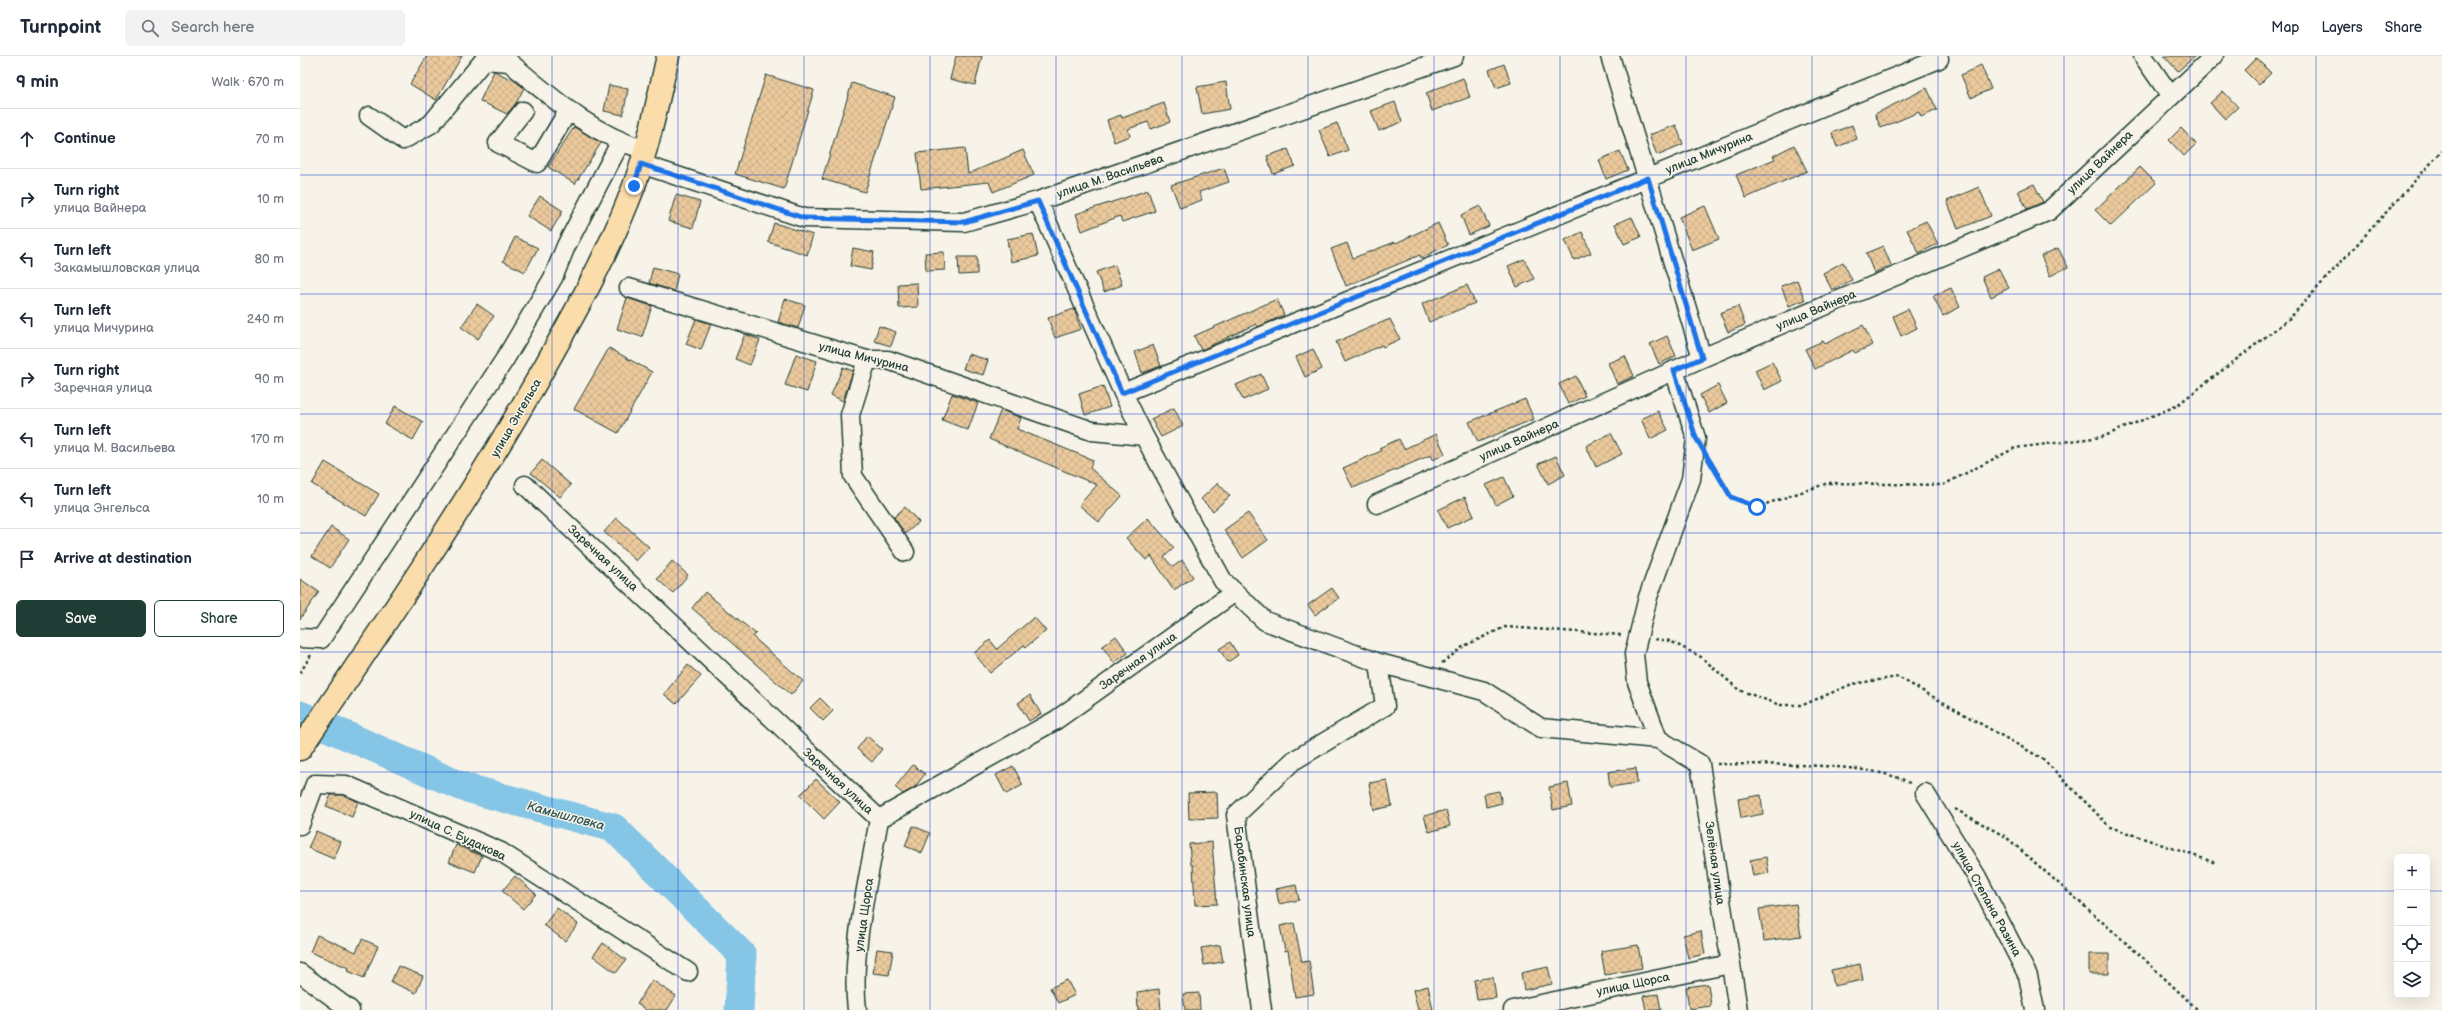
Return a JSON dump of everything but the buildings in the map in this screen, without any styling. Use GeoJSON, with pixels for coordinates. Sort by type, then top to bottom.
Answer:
{"type":"FeatureCollection","features":[{"type":"Feature","properties":{"kind":"main road","name":"улица Энгельса"},"geometry":{"type":"LineString","coordinates":[[300,749],[430,558],[494,457],[604,258],[643,157],[668,56]]}},
{"type":"Feature","properties":{"kind":"street","name":"улица М. Васильева"},"geometry":{"type":"LineString","coordinates":[[497,58],[509,62],[568,111],[643,157],[804,218],[964,222],[1038,201],[1454,56]]}},
{"type":"Feature","properties":{"kind":"street"},"geometry":{"type":"LineString","coordinates":[[1610,56],[1702,358]]}},
{"type":"Feature","properties":{"kind":"street"},"geometry":{"type":"LineString","coordinates":[[2143,56],[2170,95]]}},
{"type":"Feature","properties":{"kind":"street","name":"улица Вайнера"},"geometry":{"type":"LineString","coordinates":[[1377,504],[1674,370],[2049,211],[2170,95],[2214,56]]}},
{"type":"Feature","properties":{"kind":"street"},"geometry":{"type":"LineString","coordinates":[[369,116],[404,140],[431,124],[484,60],[497,58]]}},
{"type":"Feature","properties":{"kind":"street","name":"улица Мичурина"},"geometry":{"type":"LineString","coordinates":[[1122,393],[1940,59]]}},
{"type":"Feature","properties":{"kind":"street"},"geometry":{"type":"LineString","coordinates":[[523,111],[498,143],[537,163],[568,111]]}},
{"type":"Feature","properties":{"kind":"street"},"geometry":{"type":"LineString","coordinates":[[300,638],[321,639],[505,359],[553,278],[566,246],[620,143]]}},
{"type":"Feature","properties":{"kind":"street"},"geometry":{"type":"LineString","coordinates":[[1038,201],[1122,393],[1223,581],[1265,621],[1379,663],[1484,691],[1541,728],[1658,738],[1637,682],[1634,654],[1648,597],[1691,479],[1696,438],[1674,370]]}},
{"type":"Feature","properties":{"kind":"street","name":"улица Мичурина"},"geometry":{"type":"LineString","coordinates":[[629,288],[867,360],[888,360],[1092,431],[1144,436]]}},
{"type":"Feature","properties":{"kind":"street"},"geometry":{"type":"LineString","coordinates":[[867,360],[850,415],[853,476],[905,552]]}},
{"type":"Feature","properties":{"kind":"street","name":"Заречная улица"},"geometry":{"type":"LineString","coordinates":[[525,485],[879,820],[1056,720],[1235,592]]}},
{"type":"Feature","properties":{"kind":"street","name":"Барабинская улица"},"geometry":{"type":"LineString","coordinates":[[1262,1010],[1236,814],[1293,761],[1385,706],[1379,663]]}},
{"type":"Feature","properties":{"kind":"street","name":"Зелёная улица"},"geometry":{"type":"LineString","coordinates":[[1658,738],[1700,764],[1738,1010]]}},
{"type":"Feature","properties":{"kind":"street","name":"улица С. Будакова"},"geometry":{"type":"LineString","coordinates":[[300,824],[315,784],[346,785],[500,852],[688,972]]}},
{"type":"Feature","properties":{"kind":"street","name":"улица Степана Разина"},"geometry":{"type":"LineString","coordinates":[[1926,793],[1977,877],[2028,976],[2035,1010]]}},
{"type":"Feature","properties":{"kind":"street","name":"улица Щорса"},"geometry":{"type":"LineString","coordinates":[[857,1010],[854,984],[865,898],[879,820]]}},
{"type":"Feature","properties":{"kind":"street","name":"улица Щорса"},"geometry":{"type":"LineString","coordinates":[[1513,1010],[1730,964]]}},
{"type":"Feature","properties":{"kind":"street"},"geometry":{"type":"LineString","coordinates":[[300,973],[350,1010]]}},
{"type":"Feature","properties":{"kind":"path"},"geometry":{"type":"LineString","coordinates":[[1696,438],[1731,497],[1757,507],[1828,483],[1943,485],[2015,448],[2102,437],[2176,406],[2290,318],[2442,151]]}},
{"type":"Feature","properties":{"kind":"path"},"geometry":{"type":"LineString","coordinates":[[1425,675],[1464,646],[1505,627],[1604,632],[1670,641],[1701,657],[1739,690],[1780,705],[1803,705],[1852,684],[1898,677],[2043,758],[2110,827],[2216,864]]}},
{"type":"Feature","properties":{"kind":"waterway","name":"Камышловка"},"geometry":{"type":"LineString","coordinates":[[300,715],[463,787],[614,828],[742,955],[739,1010]]}},
{"type":"Feature","properties":{"kind":"route"},"geometry":{"type":"LineString","coordinates":[[634,186],[641,164],[804,218],[964,222],[1038,201],[1122,393],[1648,178],[1702,358],[1674,370],[1681,393],[1696,438],[1731,497],[1757,507]]}}]}
